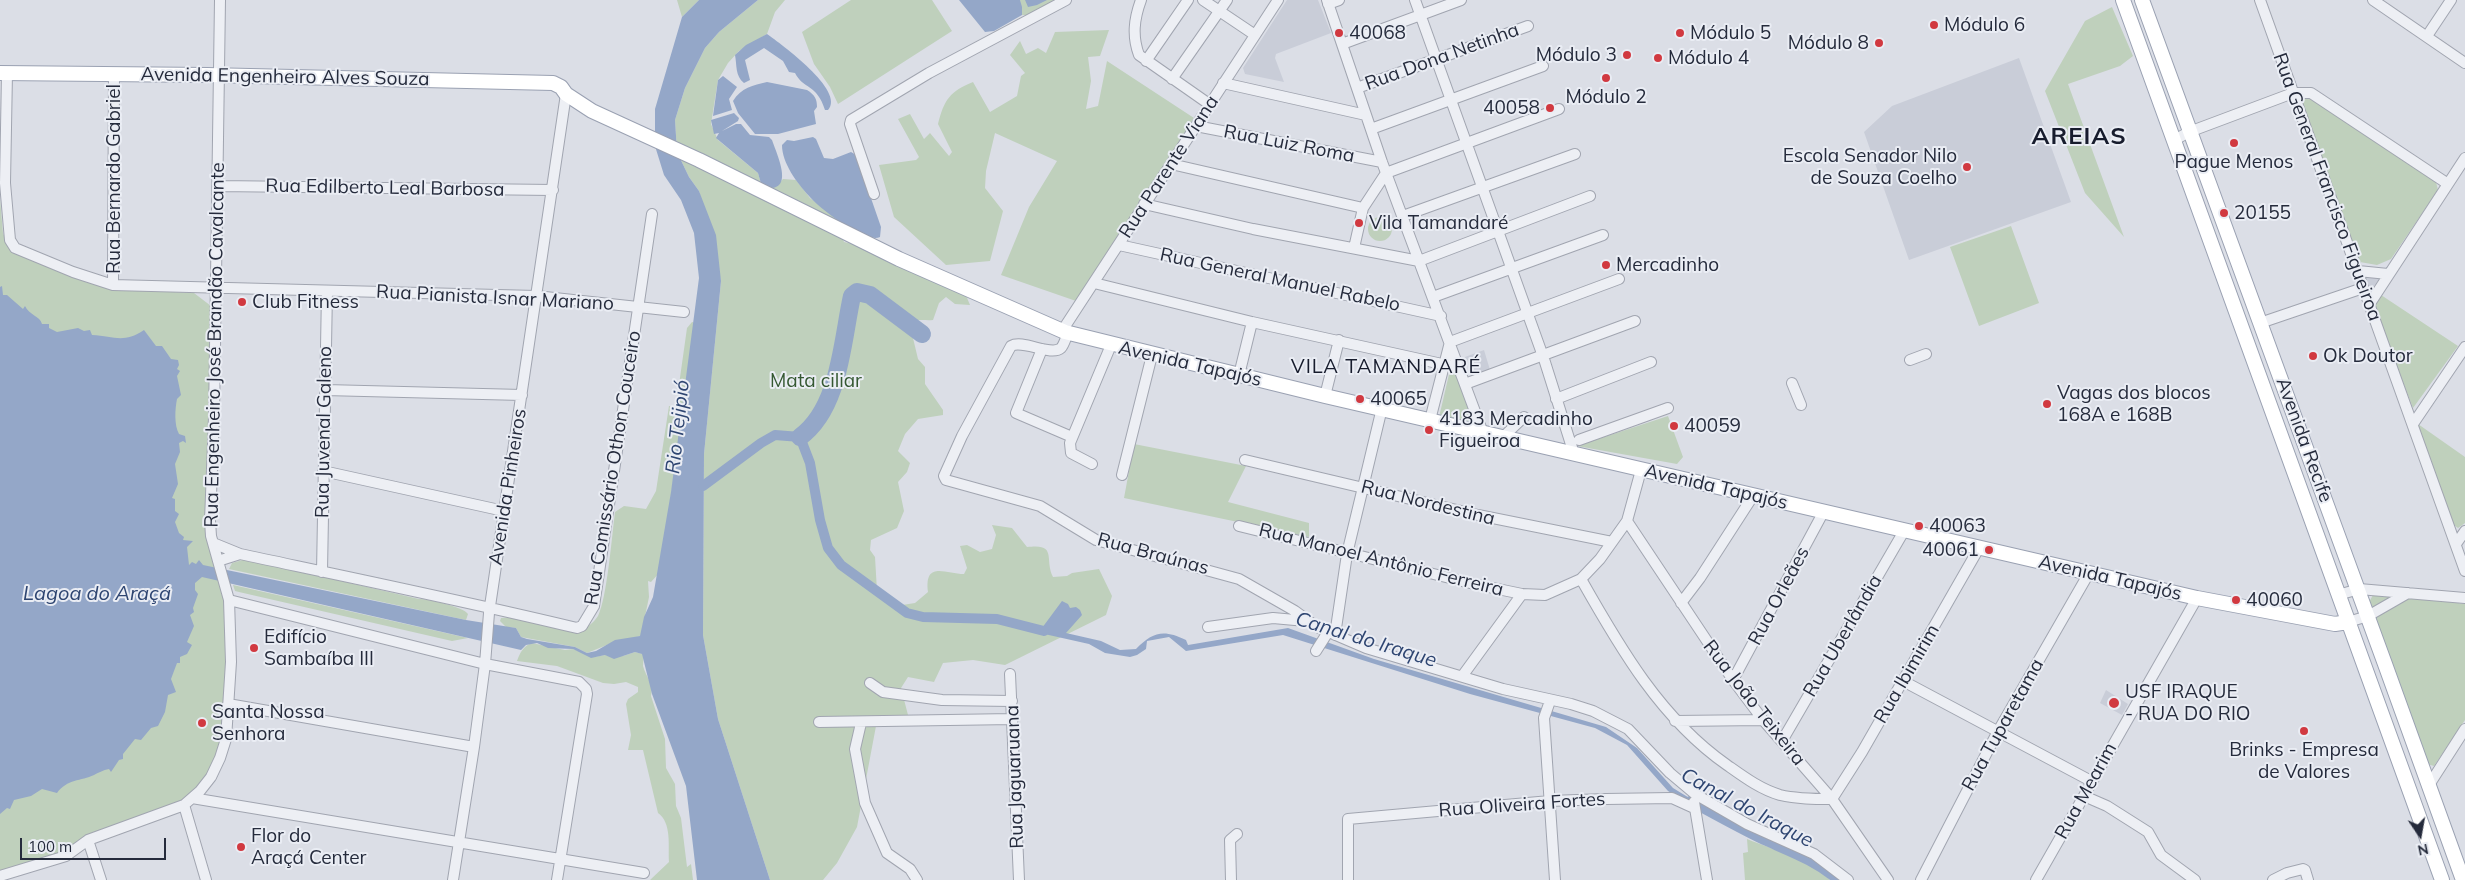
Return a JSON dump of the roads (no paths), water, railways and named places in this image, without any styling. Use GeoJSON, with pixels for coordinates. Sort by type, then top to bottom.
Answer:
{"type":"FeatureCollection","features":[{"type":"Feature","properties":{"kind":"main road","name":"Avenida Recife"},"geometry":{"type":"LineString","coordinates":[[2123,0],[2442,880]]}},
{"type":"Feature","properties":{"kind":"main road","name":"Avenida Recife"},"geometry":{"type":"LineString","coordinates":[[2142,0],[2189,132],[2359,589],[2462,880]]}},
{"type":"Feature","properties":{"kind":"main road","name":"Avenida Engenheiro Alves Souza"},"geometry":{"type":"LineString","coordinates":[[4,73],[553,83],[561,86],[566,94],[592,111],[623,126]]}},
{"type":"Feature","properties":{"kind":"main road","name":"Avenida Tapajós"},"geometry":{"type":"LineString","coordinates":[[623,126],[700,160],[899,259],[1065,332],[1152,355],[1483,433],[1574,445],[1641,470],[2197,598],[2335,624],[2348,622]]}},
{"type":"Feature","properties":{"kind":"street","name":"Rua Engenheiro José Brandão Cavalcante"},"geometry":{"type":"LineString","coordinates":[[0,876],[66,856],[88,840],[188,801],[211,777],[226,739],[231,662],[228,600],[213,543],[210,521],[214,418],[220,0]]}},
{"type":"Feature","properties":{"kind":"street"},"geometry":{"type":"LineString","coordinates":[[874,194],[850,124],[854,118],[929,73],[1066,0]]}},
{"type":"Feature","properties":{"kind":"street"},"geometry":{"type":"LineString","coordinates":[[1141,0],[1134,21],[1134,34],[1139,55],[1209,104]]}},
{"type":"Feature","properties":{"kind":"street"},"geometry":{"type":"LineString","coordinates":[[1146,61],[1188,0]]}},
{"type":"Feature","properties":{"kind":"street"},"geometry":{"type":"LineString","coordinates":[[1203,0],[1255,35]]}},
{"type":"Feature","properties":{"kind":"street"},"geometry":{"type":"LineString","coordinates":[[1172,79],[1227,0]]}},
{"type":"Feature","properties":{"kind":"street","name":"Rua Parente Viana"},"geometry":{"type":"LineString","coordinates":[[1065,332],[1144,204],[1278,0]]}},
{"type":"Feature","properties":{"kind":"street"},"geometry":{"type":"LineString","coordinates":[[1339,0],[1328,2],[1382,162],[1483,433]]}},
{"type":"Feature","properties":{"kind":"street"},"geometry":{"type":"LineString","coordinates":[[1415,0],[1574,445],[1668,408]]}},
{"type":"Feature","properties":{"kind":"street"},"geometry":{"type":"LineString","coordinates":[[1342,44],[1461,0]]}},
{"type":"Feature","properties":{"kind":"street","name":"Rua General Francisco Figueiroa"},"geometry":{"type":"LineString","coordinates":[[2260,0],[2465,571]]}},
{"type":"Feature","properties":{"kind":"street"},"geometry":{"type":"LineString","coordinates":[[2373,0],[2465,63]]}},
{"type":"Feature","properties":{"kind":"street"},"geometry":{"type":"LineString","coordinates":[[2427,36],[2451,0]]}},
{"type":"Feature","properties":{"kind":"street","name":"Rua Dona Netinha"},"geometry":{"type":"LineString","coordinates":[[1357,88],[1528,26]]}},
{"type":"Feature","properties":{"kind":"street"},"geometry":{"type":"LineString","coordinates":[[1371,129],[1543,66]]}},
{"type":"Feature","properties":{"kind":"street"},"geometry":{"type":"LineString","coordinates":[[3,183],[4,73]]}},
{"type":"Feature","properties":{"kind":"street","name":"Rua Bernardo Gabriel"},"geometry":{"type":"LineString","coordinates":[[113,285],[114,74]]}},
{"type":"Feature","properties":{"kind":"street"},"geometry":{"type":"LineString","coordinates":[[1223,83],[1366,115]]}},
{"type":"Feature","properties":{"kind":"street"},"geometry":{"type":"LineString","coordinates":[[2175,146],[2178,138],[2189,132],[2293,93],[2304,92],[2317,95],[2448,184]]}},
{"type":"Feature","properties":{"kind":"street","name":"Avenida Pinheiros"},"geometry":{"type":"LineString","coordinates":[[453,880],[474,747],[485,664],[489,610],[566,94]]}},
{"type":"Feature","properties":{"kind":"street"},"geometry":{"type":"LineString","coordinates":[[1354,248],[1363,208],[1386,173],[1559,109]]}},
{"type":"Feature","properties":{"kind":"street","name":"Rua Luiz Roma"},"geometry":{"type":"LineString","coordinates":[[1196,126],[1382,162]]}},
{"type":"Feature","properties":{"kind":"street"},"geometry":{"type":"LineString","coordinates":[[1403,216],[1575,154]]}},
{"type":"Feature","properties":{"kind":"street"},"geometry":{"type":"LineString","coordinates":[[2369,306],[2465,158]]}},
{"type":"Feature","properties":{"kind":"street"},"geometry":{"type":"LineString","coordinates":[[1171,164],[1363,208]]}},
{"type":"Feature","properties":{"kind":"street","name":"Rua Pianista Isnar Mariano"},"geometry":{"type":"LineString","coordinates":[[3,183],[10,240],[15,248],[73,272],[113,285],[536,296],[684,312]]}},
{"type":"Feature","properties":{"kind":"street","name":"Rua Edilberto Leal Barbosa"},"geometry":{"type":"LineString","coordinates":[[218,186],[553,190]]}},
{"type":"Feature","properties":{"kind":"street"},"geometry":{"type":"LineString","coordinates":[[1144,204],[1253,229],[1419,261],[1590,196]]}},
{"type":"Feature","properties":{"kind":"street","name":"Rua Comissário Othon Couceiro"},"geometry":{"type":"LineString","coordinates":[[213,543],[240,554],[489,610],[576,628],[586,623],[594,606],[652,214]]}},
{"type":"Feature","properties":{"kind":"street"},"geometry":{"type":"LineString","coordinates":[[1433,297],[1603,235]]}},
{"type":"Feature","properties":{"kind":"street","name":"Rua General Manuel Rabelo"},"geometry":{"type":"LineString","coordinates":[[1119,245],[1440,316]]}},
{"type":"Feature","properties":{"kind":"street"},"geometry":{"type":"LineString","coordinates":[[2358,271],[2388,274]]}},
{"type":"Feature","properties":{"kind":"street"},"geometry":{"type":"LineString","coordinates":[[1450,342],[1619,279]]}},
{"type":"Feature","properties":{"kind":"street"},"geometry":{"type":"LineString","coordinates":[[1094,283],[1252,322],[1460,368]]}},
{"type":"Feature","properties":{"kind":"street"},"geometry":{"type":"LineString","coordinates":[[2260,323],[2363,288]]}},
{"type":"Feature","properties":{"kind":"street","name":"Rua Juvenal Galeno"},"geometry":{"type":"LineString","coordinates":[[322,572],[326,292]]}},
{"type":"Feature","properties":{"kind":"street"},"geometry":{"type":"LineString","coordinates":[[1465,384],[1635,321]]}},
{"type":"Feature","properties":{"kind":"street"},"geometry":{"type":"LineString","coordinates":[[1238,375],[1252,322]]}},
{"type":"Feature","properties":{"kind":"street","name":"Rua Braúnas"},"geometry":{"type":"LineString","coordinates":[[1065,332],[1061,348],[1042,349],[1016,343],[1010,346],[962,436],[944,478],[1040,506],[1096,540],[1239,579],[1295,611],[1330,635],[1392,656],[1463,675],[1549,704],[1571,704],[1593,711],[1628,729],[1670,773],[1695,794],[1747,824],[1814,854],[1848,880]]}},
{"type":"Feature","properties":{"kind":"street"},"geometry":{"type":"LineString","coordinates":[[1325,396],[1339,340]]}},
{"type":"Feature","properties":{"kind":"street"},"geometry":{"type":"LineString","coordinates":[[1430,420],[1450,342]]}},
{"type":"Feature","properties":{"kind":"street"},"geometry":{"type":"LineString","coordinates":[[1092,464],[1071,453],[1069,449],[1072,437],[1111,345]]}},
{"type":"Feature","properties":{"kind":"street"},"geometry":{"type":"LineString","coordinates":[[2413,424],[2465,347]]}},
{"type":"Feature","properties":{"kind":"street"},"geometry":{"type":"LineString","coordinates":[[1042,349],[1017,409],[1018,415],[1072,437]]}},
{"type":"Feature","properties":{"kind":"street"},"geometry":{"type":"LineString","coordinates":[[1910,360],[1926,354]]}},
{"type":"Feature","properties":{"kind":"street"},"geometry":{"type":"LineString","coordinates":[[1122,475],[1152,355]]}},
{"type":"Feature","properties":{"kind":"street"},"geometry":{"type":"LineString","coordinates":[[1556,399],[1651,362]]}},
{"type":"Feature","properties":{"kind":"street"},"geometry":{"type":"LineString","coordinates":[[1792,383],[1801,405]]}},
{"type":"Feature","properties":{"kind":"street"},"geometry":{"type":"LineString","coordinates":[[325,390],[522,395]]}},
{"type":"Feature","properties":{"kind":"street"},"geometry":{"type":"LineString","coordinates":[[1318,650],[1330,635],[1347,554],[1382,408]]}},
{"type":"Feature","properties":{"kind":"street"},"geometry":{"type":"LineString","coordinates":[[1502,437],[1524,417]]}},
{"type":"Feature","properties":{"kind":"street","name":"Rua Nordestina"},"geometry":{"type":"LineString","coordinates":[[1245,460],[1478,516],[1612,542]]}},
{"type":"Feature","properties":{"kind":"street"},"geometry":{"type":"LineString","coordinates":[[1641,470],[1627,521],[1581,579],[1617,642],[1675,721],[1702,748],[1744,778],[1764,789],[1790,797],[1832,799]]}},
{"type":"Feature","properties":{"kind":"street"},"geometry":{"type":"LineString","coordinates":[[323,471],[504,512]]}},
{"type":"Feature","properties":{"kind":"street"},"geometry":{"type":"LineString","coordinates":[[1681,603],[1700,578],[1753,496]]}},
{"type":"Feature","properties":{"kind":"street","name":"Rua Orleães"},"geometry":{"type":"LineString","coordinates":[[1733,680],[1824,511]]}},
{"type":"Feature","properties":{"kind":"street","name":"Rua João Teixeira"},"geometry":{"type":"LineString","coordinates":[[1627,521],[1733,680],[1763,720],[1832,799],[1884,878]]}},
{"type":"Feature","properties":{"kind":"street","name":"Rua Manoel Antônio Ferreira"},"geometry":{"type":"LineString","coordinates":[[1240,526],[1347,554],[1522,594],[1545,595],[1581,579]]}},
{"type":"Feature","properties":{"kind":"street","name":"Rua Uberlândia"},"geometry":{"type":"LineString","coordinates":[[1782,741],[1904,531]]}},
{"type":"Feature","properties":{"kind":"street"},"geometry":{"type":"LineString","coordinates":[[2456,544],[2465,531]]}},
{"type":"Feature","properties":{"kind":"street","name":"Rua Ibimirim"},"geometry":{"type":"LineString","coordinates":[[1832,799],[1903,681],[1979,548]]}},
{"type":"Feature","properties":{"kind":"street"},"geometry":{"type":"LineString","coordinates":[[218,562],[240,554]]}},
{"type":"Feature","properties":{"kind":"street","name":"Rua Tuparetama"},"geometry":{"type":"LineString","coordinates":[[1921,880],[1997,733],[2090,573]]}},
{"type":"Feature","properties":{"kind":"street"},"geometry":{"type":"LineString","coordinates":[[2338,595],[2359,589],[2465,598]]}},
{"type":"Feature","properties":{"kind":"street","name":"Avenida Tapajós"},"geometry":{"type":"LineString","coordinates":[[2348,622],[2368,616],[2408,592]]}},
{"type":"Feature","properties":{"kind":"street"},"geometry":{"type":"LineString","coordinates":[[1463,675],[1522,594]]}},
{"type":"Feature","properties":{"kind":"street","name":"Rua Mearim"},"geometry":{"type":"LineString","coordinates":[[2036,880],[2197,598]]}},
{"type":"Feature","properties":{"kind":"street"},"geometry":{"type":"LineString","coordinates":[[228,600],[485,664],[580,682],[586,689],[587,694],[557,880]]}},
{"type":"Feature","properties":{"kind":"street"},"geometry":{"type":"LineString","coordinates":[[1208,627],[1273,618],[1307,621]]}},
{"type":"Feature","properties":{"kind":"street","name":"Rua Jaguaruana"},"geometry":{"type":"LineString","coordinates":[[1010,674],[1019,880]]}},
{"type":"Feature","properties":{"kind":"street"},"geometry":{"type":"LineString","coordinates":[[1903,681],[1997,733],[2091,781]]}},
{"type":"Feature","properties":{"kind":"street"},"geometry":{"type":"LineString","coordinates":[[870,683],[883,692],[942,700],[1012,701]]}},
{"type":"Feature","properties":{"kind":"street"},"geometry":{"type":"LineString","coordinates":[[228,704],[474,747]]}},
{"type":"Feature","properties":{"kind":"street"},"geometry":{"type":"LineString","coordinates":[[1549,704],[1544,718],[1555,880]]}},
{"type":"Feature","properties":{"kind":"street"},"geometry":{"type":"LineString","coordinates":[[819,722],[861,723],[1013,719]]}},
{"type":"Feature","properties":{"kind":"street"},"geometry":{"type":"LineString","coordinates":[[1675,721],[1763,720]]}},
{"type":"Feature","properties":{"kind":"street"},"geometry":{"type":"LineString","coordinates":[[861,723],[855,749],[865,803],[887,853],[910,869],[917,880]]}},
{"type":"Feature","properties":{"kind":"street"},"geometry":{"type":"LineString","coordinates":[[2429,785],[2465,729]]}},
{"type":"Feature","properties":{"kind":"street"},"geometry":{"type":"LineString","coordinates":[[1695,794],[1695,812],[1707,880]]}},
{"type":"Feature","properties":{"kind":"street"},"geometry":{"type":"LineString","coordinates":[[2084,796],[2107,806],[2148,832],[2162,855],[2195,880]]}},
{"type":"Feature","properties":{"kind":"street","name":"Rua Oliveira Fortes"},"geometry":{"type":"LineString","coordinates":[[1348,880],[1348,819],[1550,801],[1672,798],[1695,812]]}},
{"type":"Feature","properties":{"kind":"street"},"geometry":{"type":"LineString","coordinates":[[206,880],[188,801],[644,873]]}},
{"type":"Feature","properties":{"kind":"street"},"geometry":{"type":"LineString","coordinates":[[1231,880],[1229,846],[1230,840],[1238,834]]}},
{"type":"Feature","properties":{"kind":"street"},"geometry":{"type":"LineString","coordinates":[[88,840],[101,880]]}},
{"type":"Feature","properties":{"kind":"street"},"geometry":{"type":"LineString","coordinates":[[2273,880],[2299,870],[2307,876]]}},
{"type":"Feature","properties":{"kind":"water","name":"Lagoa do Araçá"},"geometry":{"type":"Polygon","coordinates":[[[699,0],[758,0],[719,32],[705,48],[685,88],[675,120],[677,152],[689,177],[699,191],[716,235],[721,281],[704,454],[703,635],[718,719],[770,880],[697,880],[686,786],[652,694],[642,654],[635,652],[614,659],[605,655],[591,658],[573,649],[548,648],[537,643],[526,645],[521,650],[202,577],[195,583],[195,590],[198,594],[193,608],[194,612],[190,615],[194,626],[187,642],[192,645],[187,654],[180,657],[180,663],[177,663],[171,679],[176,692],[168,695],[165,712],[158,726],[151,728],[141,740],[135,739],[123,754],[123,759],[119,760],[111,772],[107,769],[70,783],[61,788],[57,793],[42,789],[31,796],[14,800],[10,809],[7,808],[0,814],[0,287],[2,286],[3,295],[7,295],[23,309],[25,306],[42,324],[49,324],[49,328],[57,332],[78,328],[84,331],[90,330],[92,335],[124,338],[144,330],[156,346],[162,346],[171,359],[178,360],[179,365],[177,369],[180,371],[177,376],[181,395],[177,399],[175,412],[177,430],[179,434],[185,436],[186,443],[183,441],[179,443],[180,452],[175,464],[178,484],[172,498],[175,499],[175,511],[179,514],[175,522],[179,533],[184,537],[183,540],[193,541],[187,547],[189,565],[192,562],[196,564],[199,560],[203,565],[466,620],[516,628],[521,637],[575,647],[587,653],[596,651],[615,640],[640,636],[644,617],[653,597],[671,492],[699,278],[694,233],[681,200],[664,175],[655,146],[655,109],[682,17],[699,0]]]}},
{"type":"Feature","properties":{"kind":"water"},"geometry":{"type":"Polygon","coordinates":[[[959,0],[1020,0],[1022,15],[994,31],[985,32],[959,0]]]}},
{"type":"Feature","properties":{"kind":"water"},"geometry":{"type":"Polygon","coordinates":[[[1025,0],[1047,0],[1028,7],[1025,0]]]}},
{"type":"Feature","properties":{"kind":"water"},"geometry":{"type":"Polygon","coordinates":[[[767,34],[797,57],[820,80],[828,92],[831,102],[828,110],[825,110],[814,91],[802,82],[795,73],[789,72],[783,61],[764,48],[745,60],[750,80],[744,83],[741,80],[738,74],[735,55],[746,45],[767,34]]]}},
{"type":"Feature","properties":{"kind":"water"},"geometry":{"type":"Polygon","coordinates":[[[723,76],[737,87],[729,99],[732,110],[713,116],[718,80],[723,76]]]}},
{"type":"Feature","properties":{"kind":"water"},"geometry":{"type":"Polygon","coordinates":[[[767,82],[807,90],[812,94],[817,104],[814,111],[816,124],[778,134],[755,134],[738,113],[733,101],[744,90],[767,82]]]}},
{"type":"Feature","properties":{"kind":"water"},"geometry":{"type":"Polygon","coordinates":[[[734,113],[739,118],[738,121],[722,131],[736,124],[741,124],[750,135],[769,137],[772,140],[782,172],[782,180],[779,185],[773,188],[762,187],[758,173],[716,138],[719,133],[714,134],[711,120],[734,113]]]}},
{"type":"Feature","properties":{"kind":"water"},"geometry":{"type":"Polygon","coordinates":[[[813,137],[816,139],[824,158],[833,159],[851,152],[856,155],[881,227],[880,237],[873,238],[864,235],[843,224],[814,201],[795,179],[787,166],[782,145],[787,140],[794,141],[813,137]]]}},
{"type":"Feature","properties":{"kind":"water"},"geometry":{"type":"Polygon","coordinates":[[[1062,601],[1068,604],[1070,608],[1076,607],[1082,615],[1066,633],[1101,641],[1120,650],[1136,649],[1148,639],[1159,634],[1171,634],[1186,640],[1188,645],[1288,628],[1374,659],[1606,727],[1637,748],[1673,788],[1691,799],[1690,804],[1668,791],[1627,745],[1595,728],[1470,694],[1283,635],[1186,651],[1169,637],[1147,641],[1146,649],[1130,657],[1105,653],[1089,644],[1031,631],[1034,626],[1042,628],[1062,601]]]}},
{"type":"Feature","properties":{"kind":"waterway"},"geometry":{"type":"LineString","coordinates":[[800,437],[824,409],[831,392],[842,353],[852,296],[857,292],[870,295],[922,334]]}},
{"type":"Feature","properties":{"kind":"waterway","name":"Canal do Iraque"},"geometry":{"type":"LineString","coordinates":[[703,486],[761,443],[775,435],[800,437],[810,463],[820,520],[828,548],[841,565],[907,613],[923,617],[997,619],[1044,631]]}},
{"type":"Feature","properties":{"kind":"waterway","name":"Canal do Iraque"},"geometry":{"type":"LineString","coordinates":[[1690,801],[1812,862],[1838,880]]}},
{"type":"Feature","properties":{"kind":"place","name":"Módulo 6"},"geometry":{"type":"Point","coordinates":[1934,25]}},
{"type":"Feature","properties":{"kind":"place","name":"40068"},"geometry":{"type":"Point","coordinates":[1339,33]}},
{"type":"Feature","properties":{"kind":"place","name":"Módulo 5"},"geometry":{"type":"Point","coordinates":[1680,33]}},
{"type":"Feature","properties":{"kind":"place","name":"Módulo 8"},"geometry":{"type":"Point","coordinates":[1879,43]}},
{"type":"Feature","properties":{"kind":"place","name":"Módulo 3"},"geometry":{"type":"Point","coordinates":[1627,55]}},
{"type":"Feature","properties":{"kind":"place","name":"Módulo 4"},"geometry":{"type":"Point","coordinates":[1658,58]}},
{"type":"Feature","properties":{"kind":"place","name":"Módulo 2"},"geometry":{"type":"Point","coordinates":[1606,78]}},
{"type":"Feature","properties":{"kind":"place","name":"40058"},"geometry":{"type":"Point","coordinates":[1550,108]}},
{"type":"Feature","properties":{"kind":"place","name":"Pague Menos"},"geometry":{"type":"Point","coordinates":[2234,143]}},
{"type":"Feature","properties":{"kind":"place","name":"Escola Senador Nilo de Souza Coelho"},"geometry":{"type":"Point","coordinates":[1967,167]}},
{"type":"Feature","properties":{"kind":"place","name":"20155"},"geometry":{"type":"Point","coordinates":[2224,213]}},
{"type":"Feature","properties":{"kind":"place","name":"Vila Tamandaré"},"geometry":{"type":"Point","coordinates":[1359,223]}},
{"type":"Feature","properties":{"kind":"place","name":"Mercadinho"},"geometry":{"type":"Point","coordinates":[1606,265]}},
{"type":"Feature","properties":{"kind":"place","name":"Club Fitness"},"geometry":{"type":"Point","coordinates":[242,302]}},
{"type":"Feature","properties":{"kind":"place","name":"Ok Doutor"},"geometry":{"type":"Point","coordinates":[2313,356]}},
{"type":"Feature","properties":{"kind":"place","name":"40065"},"geometry":{"type":"Point","coordinates":[1360,399]}},
{"type":"Feature","properties":{"kind":"place","name":"Vagas dos blocos 168A e 168B"},"geometry":{"type":"Point","coordinates":[2047,404]}},
{"type":"Feature","properties":{"kind":"place","name":"40059"},"geometry":{"type":"Point","coordinates":[1674,426]}},
{"type":"Feature","properties":{"kind":"place","name":"4183 Mercadinho Figueiroa"},"geometry":{"type":"Point","coordinates":[1429,430]}},
{"type":"Feature","properties":{"kind":"place","name":"40063"},"geometry":{"type":"Point","coordinates":[1919,526]}},
{"type":"Feature","properties":{"kind":"place","name":"40061"},"geometry":{"type":"Point","coordinates":[1989,550]}},
{"type":"Feature","properties":{"kind":"place","name":"40060"},"geometry":{"type":"Point","coordinates":[2236,600]}},
{"type":"Feature","properties":{"kind":"place","name":"Edifício Sambaíba III"},"geometry":{"type":"Point","coordinates":[254,648]}},
{"type":"Feature","properties":{"kind":"place","name":"USF IRAQUE - RUA DO RIO"},"geometry":{"type":"Point","coordinates":[2114,703]}},
{"type":"Feature","properties":{"kind":"place","name":"Santa Nossa Senhora"},"geometry":{"type":"Point","coordinates":[202,723]}},
{"type":"Feature","properties":{"kind":"place","name":"Brinks - Empresa de Valores"},"geometry":{"type":"Point","coordinates":[2304,731]}},
{"type":"Feature","properties":{"kind":"place","name":"Flor do Araçá Center"},"geometry":{"type":"Point","coordinates":[241,847]}},
{"type":"Feature","properties":{"kind":"district","name":"AREIAS"},"geometry":{"type":"Point","coordinates":[2079,137]}},
{"type":"Feature","properties":{"kind":"district","name":"VILA TAMANDARÉ"},"geometry":{"type":"Point","coordinates":[1386,367]}},
{"type":"Feature","properties":{"kind":"park label","name":"Mata ciliar"},"geometry":{"type":"Point","coordinates":[816,381]}},
{"type":"Feature","properties":{"kind":"water label","name":"Rio Tejipió"},"geometry":{"type":"Point","coordinates":[678,427]}}]}
